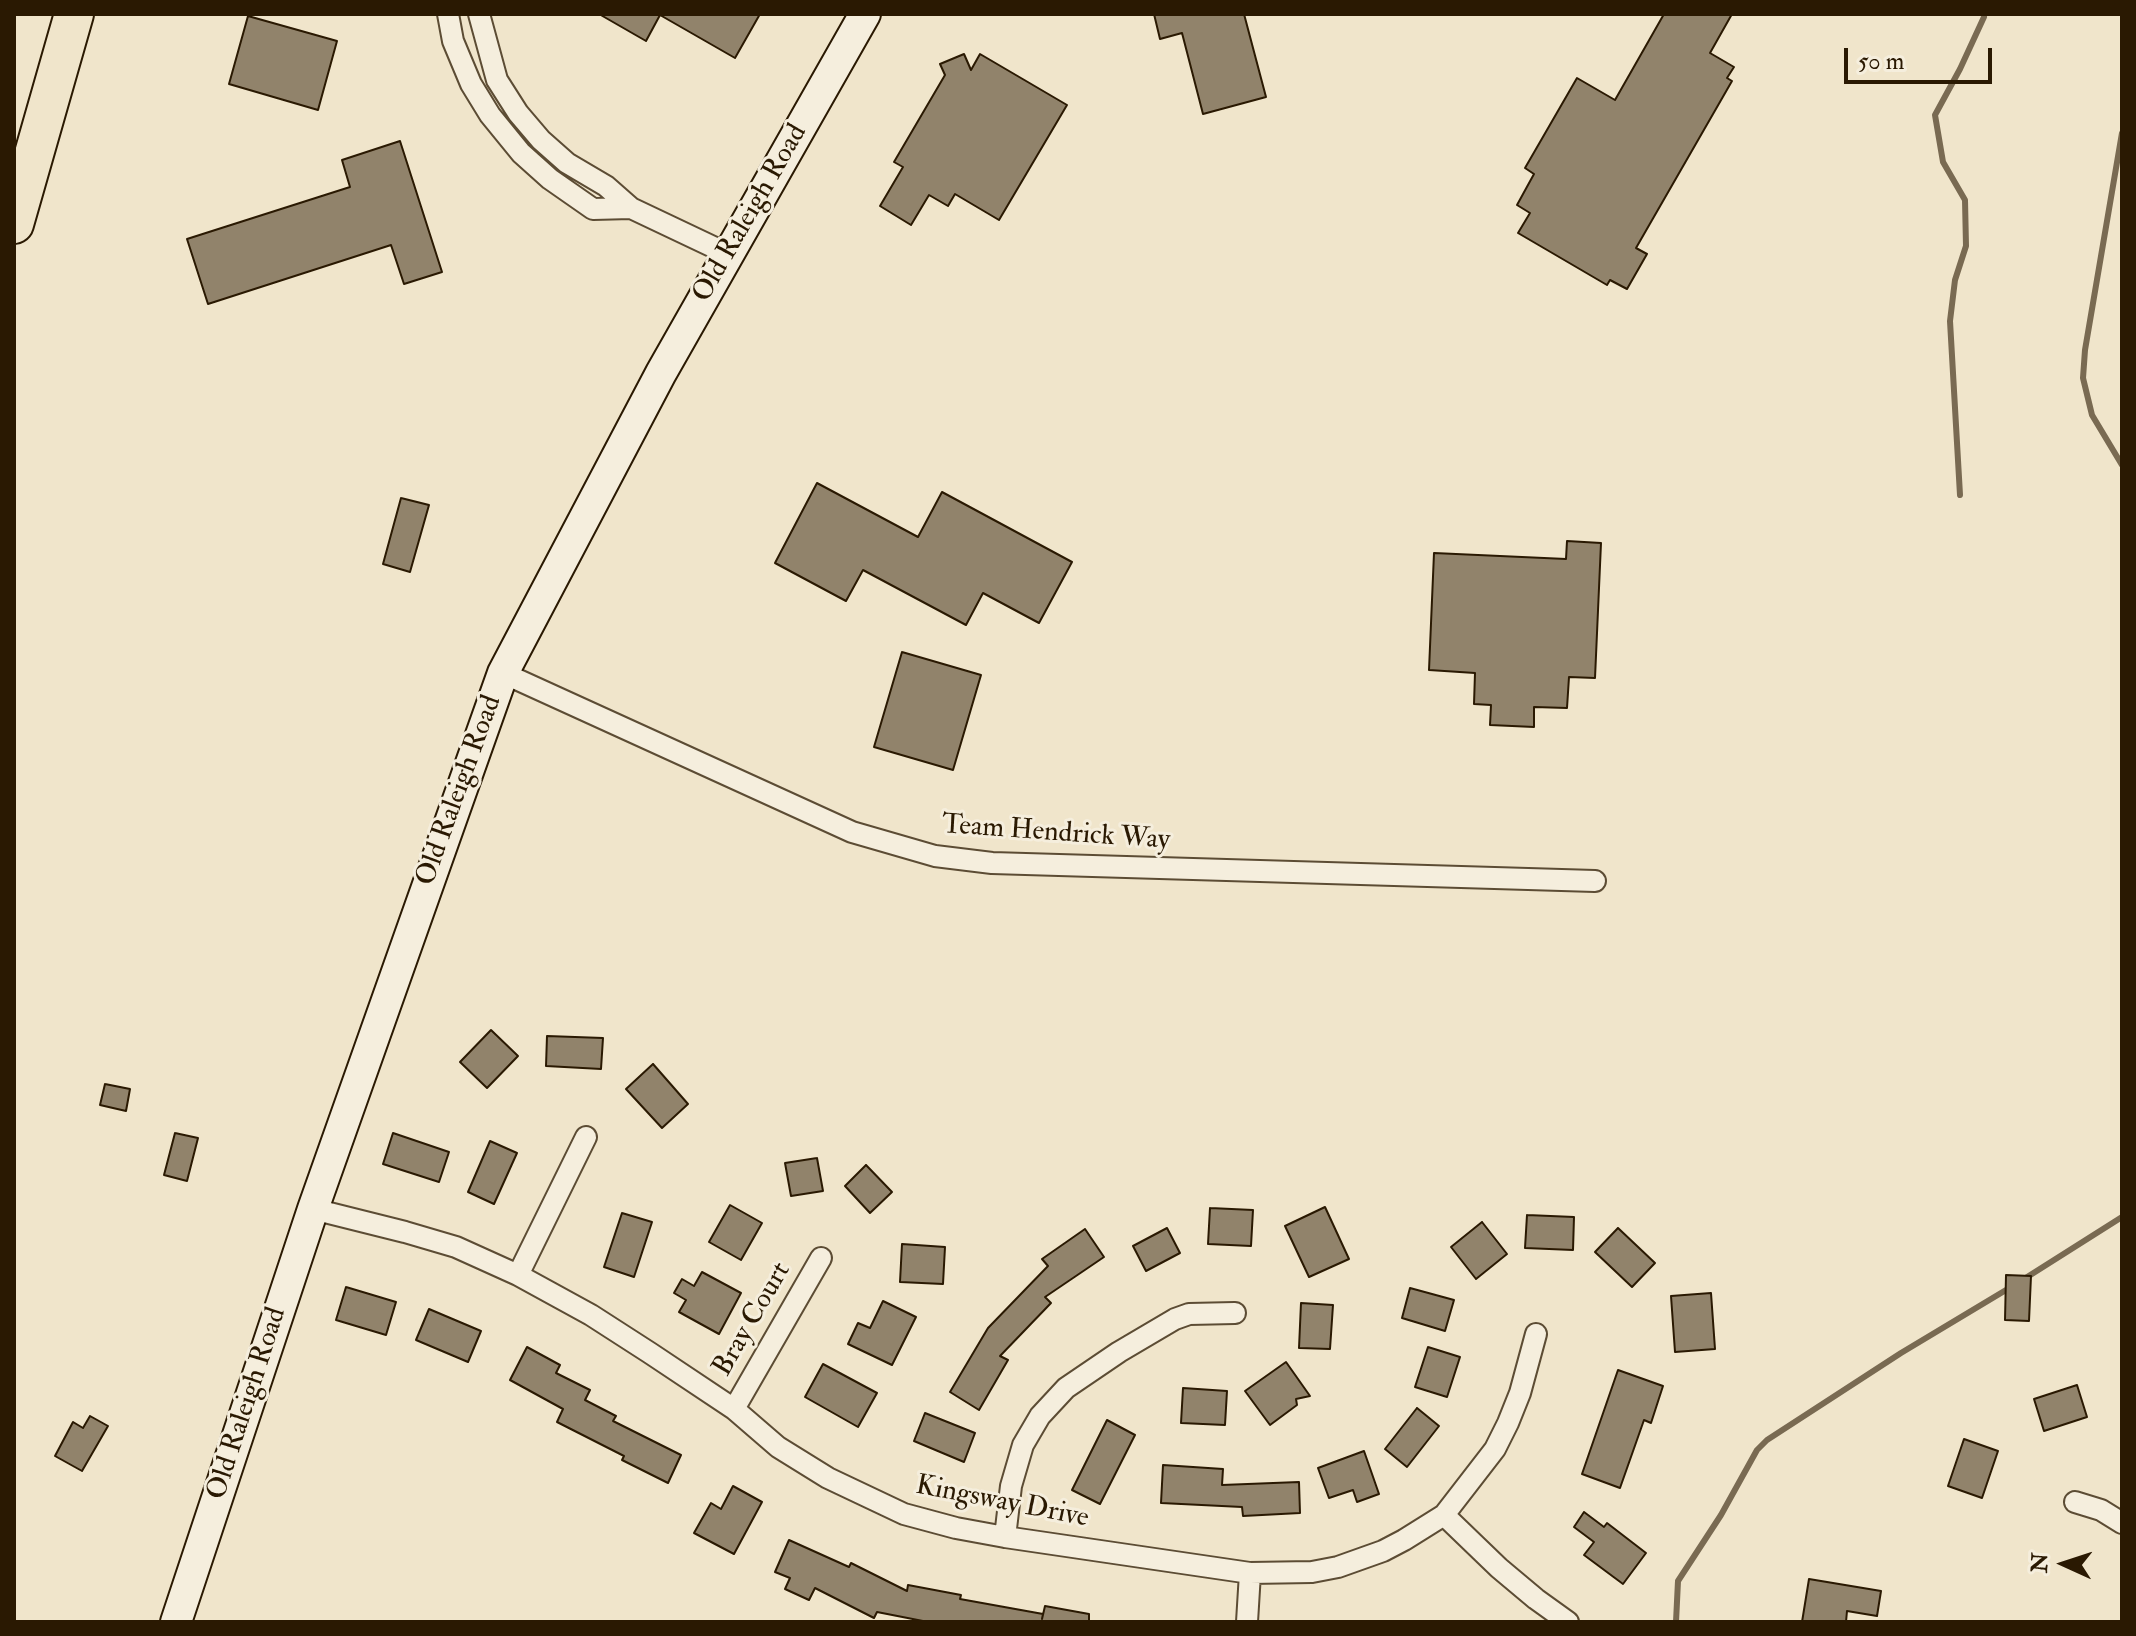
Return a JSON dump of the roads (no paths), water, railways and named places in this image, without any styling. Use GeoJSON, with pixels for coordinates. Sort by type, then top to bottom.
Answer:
{"type":"FeatureCollection","features":[{"type":"Feature","properties":{"kind":"highway"},"geometry":{"type":"LineString","coordinates":[[14,224],[74,14]]}},
{"type":"Feature","properties":{"kind":"street"},"geometry":{"type":"LineString","coordinates":[[448,14],[453,41],[471,84],[497,125],[521,153],[550,179],[593,209],[631,208]]}},
{"type":"Feature","properties":{"kind":"street"},"geometry":{"type":"LineString","coordinates":[[479,14],[497,80],[518,113],[541,140],[567,163],[606,186],[631,208],[728,254]]}},
{"type":"Feature","properties":{"kind":"street","name":"Old Raleigh Road"},"geometry":{"type":"LineString","coordinates":[[176,1622],[313,1209],[503,673],[661,373],[865,14]]}},
{"type":"Feature","properties":{"kind":"street","name":"Team Hendrick Way"},"geometry":{"type":"LineString","coordinates":[[503,673],[840,827],[935,856],[992,863],[1595,881]]}},
{"type":"Feature","properties":{"kind":"street"},"geometry":{"type":"LineString","coordinates":[[518,1275],[586,1137]]}},
{"type":"Feature","properties":{"kind":"street","name":"Kingsway Drive"},"geometry":{"type":"LineString","coordinates":[[313,1209],[456,1247],[518,1275],[591,1315],[734,1409],[778,1447],[828,1478],[904,1514],[1005,1537],[1250,1573],[1312,1572],[1338,1567],[1383,1551],[1444,1515],[1495,1449],[1520,1393],[1536,1334]]}},
{"type":"Feature","properties":{"kind":"street","name":"Bray Court"},"geometry":{"type":"LineString","coordinates":[[734,1409],[821,1258]]}},
{"type":"Feature","properties":{"kind":"street"},"geometry":{"type":"LineString","coordinates":[[1005,1537],[1011,1486],[1023,1445],[1040,1416],[1066,1388],[1175,1319],[1189,1314],[1235,1313]]}},
{"type":"Feature","properties":{"kind":"street"},"geometry":{"type":"LineString","coordinates":[[2075,1502],[2101,1510],[2122,1523]]}},
{"type":"Feature","properties":{"kind":"street"},"geometry":{"type":"LineString","coordinates":[[1444,1515],[1499,1568],[1568,1622]]}},
{"type":"Feature","properties":{"kind":"street"},"geometry":{"type":"LineString","coordinates":[[1247,1622],[1250,1573]]}},
{"type":"Feature","properties":{"kind":"waterway"},"geometry":{"type":"LineString","coordinates":[[1960,495],[1950,321],[1955,280],[1966,246],[1965,200],[1943,162],[1935,115],[1984,17]]}},
{"type":"Feature","properties":{"kind":"waterway"},"geometry":{"type":"LineString","coordinates":[[2122,133],[2085,350],[2083,378],[2092,415],[2122,465]]}},
{"type":"Feature","properties":{"kind":"waterway"},"geometry":{"type":"LineString","coordinates":[[2024,1279],[2122,1217]]}},
{"type":"Feature","properties":{"kind":"waterway"},"geometry":{"type":"LineString","coordinates":[[1676,1622],[1678,1581],[1721,1515],[1757,1450],[1767,1440],[1901,1353],[2011,1287]]}}]}
